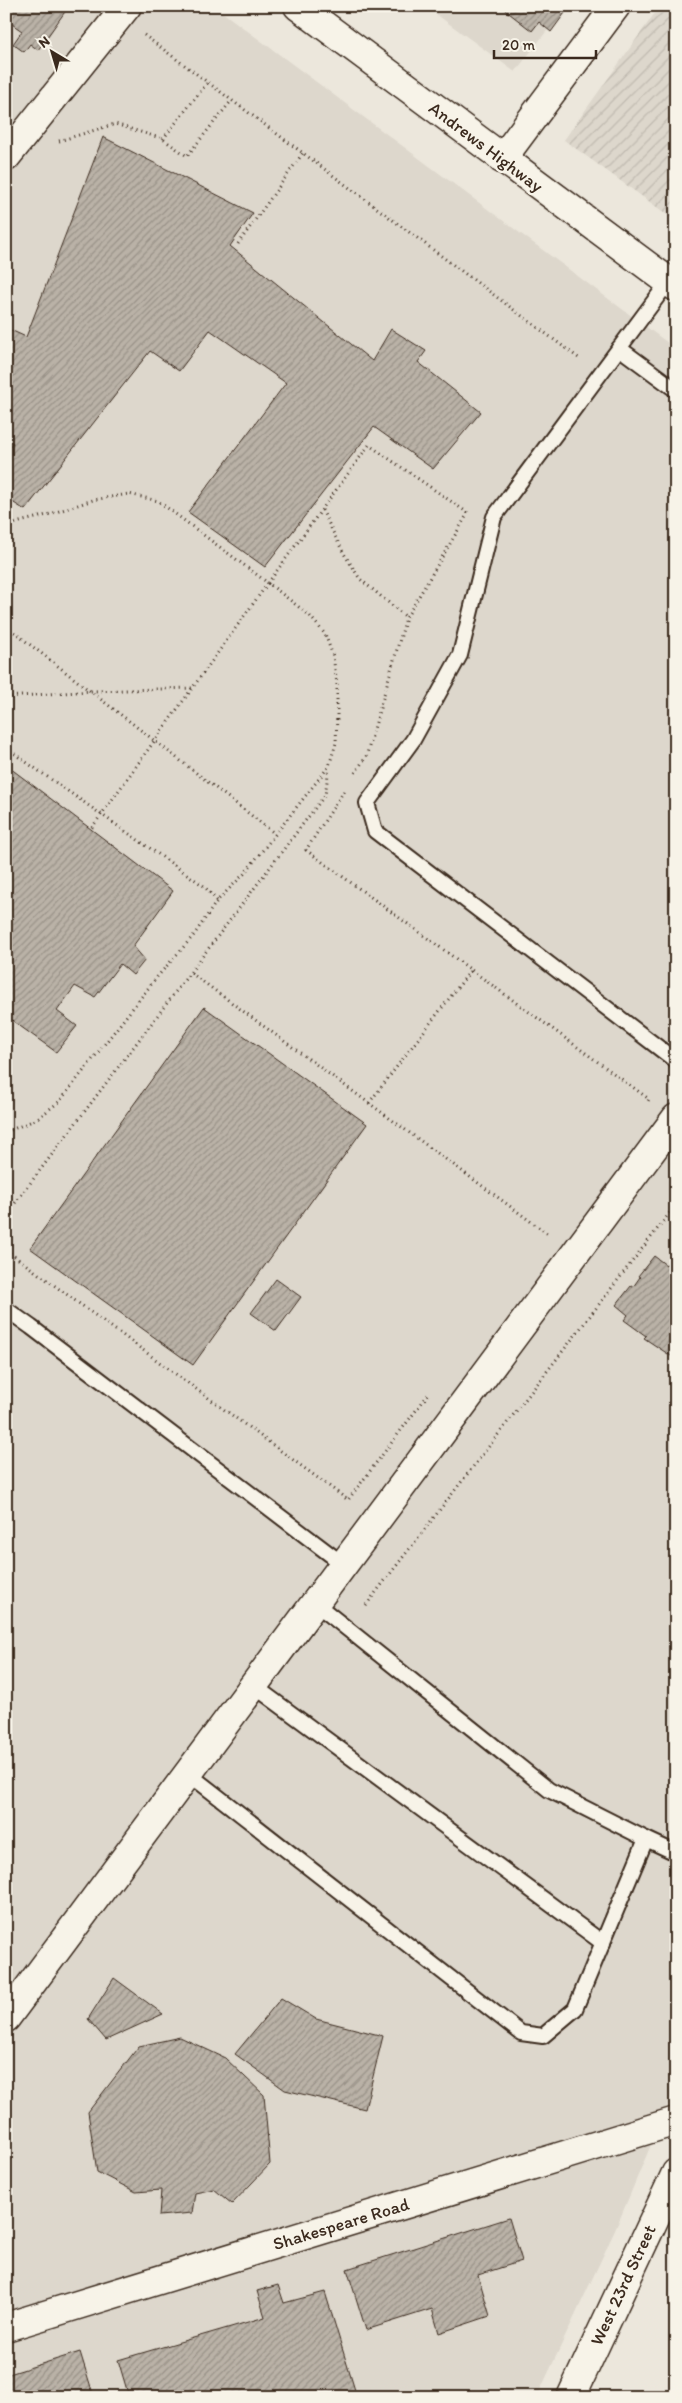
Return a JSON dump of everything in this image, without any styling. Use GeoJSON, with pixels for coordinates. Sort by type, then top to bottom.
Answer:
{"type":"FeatureCollection","features":[{"type":"Feature","properties":{"kind":"street"},"geometry":{"type":"LineString","coordinates":[[6,157],[127,6]]}},
{"type":"Feature","properties":{"kind":"street","name":"Andrews Highway"},"geometry":{"type":"LineString","coordinates":[[298,6],[672,284]]}},
{"type":"Feature","properties":{"kind":"street"},"geometry":{"type":"LineString","coordinates":[[502,159],[616,6]]}},
{"type":"Feature","properties":{"kind":"street"},"geometry":{"type":"LineString","coordinates":[[6,2018],[676,1118]]}},
{"type":"Feature","properties":{"kind":"street","name":"Shakespeare Road"},"geometry":{"type":"LineString","coordinates":[[6,2327],[676,2121]]}},
{"type":"Feature","properties":{"kind":"street","name":"West 23rd Street"},"geometry":{"type":"LineString","coordinates":[[571,2397],[676,2173]]}},
{"type":"Feature","properties":{"kind":"lane"},"geometry":{"type":"LineString","coordinates":[[672,284],[619,348],[494,517],[460,655],[412,740],[367,803],[375,831],[676,1061]]}},
{"type":"Feature","properties":{"kind":"lane"},"geometry":{"type":"LineString","coordinates":[[619,348],[676,390]]}},
{"type":"Feature","properties":{"kind":"lane"},"geometry":{"type":"LineString","coordinates":[[6,1314],[10,1312],[344,1564]]}},
{"type":"Feature","properties":{"kind":"lane"},"geometry":{"type":"LineString","coordinates":[[315,1603],[548,1790],[676,1853]]}},
{"type":"Feature","properties":{"kind":"lane"},"geometry":{"type":"LineString","coordinates":[[254,1686],[603,1943]]}},
{"type":"Feature","properties":{"kind":"lane"},"geometry":{"type":"LineString","coordinates":[[189,1774],[521,2033],[543,2036],[575,2009],[646,1839]]}},
{"type":"Feature","properties":{"kind":"path"},"geometry":{"type":"LineString","coordinates":[[163,139],[208,82]]}},
{"type":"Feature","properties":{"kind":"path"},"geometry":{"type":"LineString","coordinates":[[55,142],[115,124],[163,139],[187,156],[232,100]]}},
{"type":"Feature","properties":{"kind":"path"},"geometry":{"type":"LineString","coordinates":[[238,244],[303,153]]}},
{"type":"Feature","properties":{"kind":"path"},"geometry":{"type":"LineString","coordinates":[[91,829],[369,445],[468,513]]}},
{"type":"Feature","properties":{"kind":"path"},"geometry":{"type":"LineString","coordinates":[[6,528],[16,522],[47,515],[93,500],[129,494],[158,501],[309,614],[325,634],[333,656],[337,684],[336,743],[329,766],[325,795],[6,1215]]}},
{"type":"Feature","properties":{"kind":"path"},"geometry":{"type":"LineString","coordinates":[[322,510],[343,552],[360,579],[406,618]]}},
{"type":"Feature","properties":{"kind":"path"},"geometry":{"type":"LineString","coordinates":[[6,626],[274,833]]}},
{"type":"Feature","properties":{"kind":"path"},"geometry":{"type":"LineString","coordinates":[[6,697],[92,691],[192,688]]}},
{"type":"Feature","properties":{"kind":"path"},"geometry":{"type":"LineString","coordinates":[[6,748],[204,886],[217,900]]}},
{"type":"Feature","properties":{"kind":"path"},"geometry":{"type":"LineString","coordinates":[[6,1132],[36,1119],[60,1101],[157,977],[194,934],[217,900],[244,874],[274,833],[312,790],[329,766]]}},
{"type":"Feature","properties":{"kind":"path"},"geometry":{"type":"LineString","coordinates":[[369,1103],[471,970]]}},
{"type":"Feature","properties":{"kind":"path"},"geometry":{"type":"LineString","coordinates":[[190,973],[548,1234]]}},
{"type":"Feature","properties":{"kind":"path"},"geometry":{"type":"LineString","coordinates":[[366,1605],[676,1205]]}},
{"type":"Feature","properties":{"kind":"path"},"geometry":{"type":"LineString","coordinates":[[6,1250],[348,1500]]}},
{"type":"Feature","properties":{"kind":"shaded area"},"geometry":{"type":"Polygon","coordinates":[[[6,6],[214,6],[676,349],[676,2096],[671,2097],[616,2228],[537,2397],[6,2397],[6,6]]]}},
{"type":"Feature","properties":{"kind":"shaded area"},"geometry":{"type":"Polygon","coordinates":[[[425,6],[566,6],[515,72],[425,6]]]}},
{"type":"Feature","properties":{"kind":"shaded area"},"geometry":{"type":"Polygon","coordinates":[[[660,6],[676,6],[676,221],[564,140],[660,6]]]}},
{"type":"Feature","properties":{"kind":"building"},"geometry":{"type":"Polygon","coordinates":[[[6,6],[69,6],[38,50],[30,44],[24,52],[13,44],[22,31],[6,20],[6,6]]]}},
{"type":"Feature","properties":{"kind":"building"},"geometry":{"type":"Polygon","coordinates":[[[507,6],[570,6],[551,32],[539,22],[532,31],[505,10],[507,6]]]}},
{"type":"Feature","properties":{"kind":"building"},"geometry":{"type":"Polygon","coordinates":[[[103,137],[253,213],[230,246],[372,361],[391,329],[426,351],[418,362],[481,412],[433,469],[374,427],[265,567],[188,512],[286,383],[210,330],[179,371],[150,351],[25,510],[6,498],[6,452],[13,443],[6,438],[6,328],[26,337],[103,137]]]}},
{"type":"Feature","properties":{"kind":"building"},"geometry":{"type":"Polygon","coordinates":[[[6,765],[173,891],[133,946],[145,960],[133,975],[120,964],[95,997],[75,986],[57,1011],[77,1026],[56,1052],[6,1016],[6,765]]]}},
{"type":"Feature","properties":{"kind":"building"},"geometry":{"type":"Polygon","coordinates":[[[204,1007],[367,1124],[193,1365],[30,1248],[204,1007]]]}},
{"type":"Feature","properties":{"kind":"building"},"geometry":{"type":"Polygon","coordinates":[[[654,1256],[666,1265],[670,1260],[676,1264],[676,1362],[674,1358],[644,1338],[646,1336],[624,1320],[628,1315],[616,1305],[631,1286],[633,1287],[640,1277],[638,1276],[654,1256]]]}},
{"type":"Feature","properties":{"kind":"building"},"geometry":{"type":"Polygon","coordinates":[[[276,1279],[301,1297],[276,1331],[251,1313],[276,1279]]]}},
{"type":"Feature","properties":{"kind":"building"},"geometry":{"type":"Polygon","coordinates":[[[114,1978],[163,2014],[106,2040],[88,2019],[114,1978]]]}},
{"type":"Feature","properties":{"kind":"building"},"geometry":{"type":"Polygon","coordinates":[[[281,1998],[316,2019],[383,2036],[365,2109],[285,2090],[235,2054],[281,1998]]]}},
{"type":"Feature","properties":{"kind":"building"},"geometry":{"type":"Polygon","coordinates":[[[180,2037],[225,2058],[264,2095],[270,2164],[232,2204],[214,2189],[195,2193],[192,2213],[159,2216],[161,2190],[136,2192],[97,2172],[88,2112],[139,2046],[180,2037]]]}},
{"type":"Feature","properties":{"kind":"building"},"geometry":{"type":"Polygon","coordinates":[[[509,2218],[522,2261],[478,2275],[490,2316],[439,2333],[432,2309],[366,2330],[347,2269],[509,2218]]]}},
{"type":"Feature","properties":{"kind":"building"},"geometry":{"type":"Polygon","coordinates":[[[278,2285],[284,2303],[325,2292],[357,2397],[129,2397],[118,2360],[265,2317],[257,2291],[278,2285]]]}},
{"type":"Feature","properties":{"kind":"building"},"geometry":{"type":"Polygon","coordinates":[[[80,2352],[94,2397],[6,2397],[6,2375],[80,2352]]]}}]}
